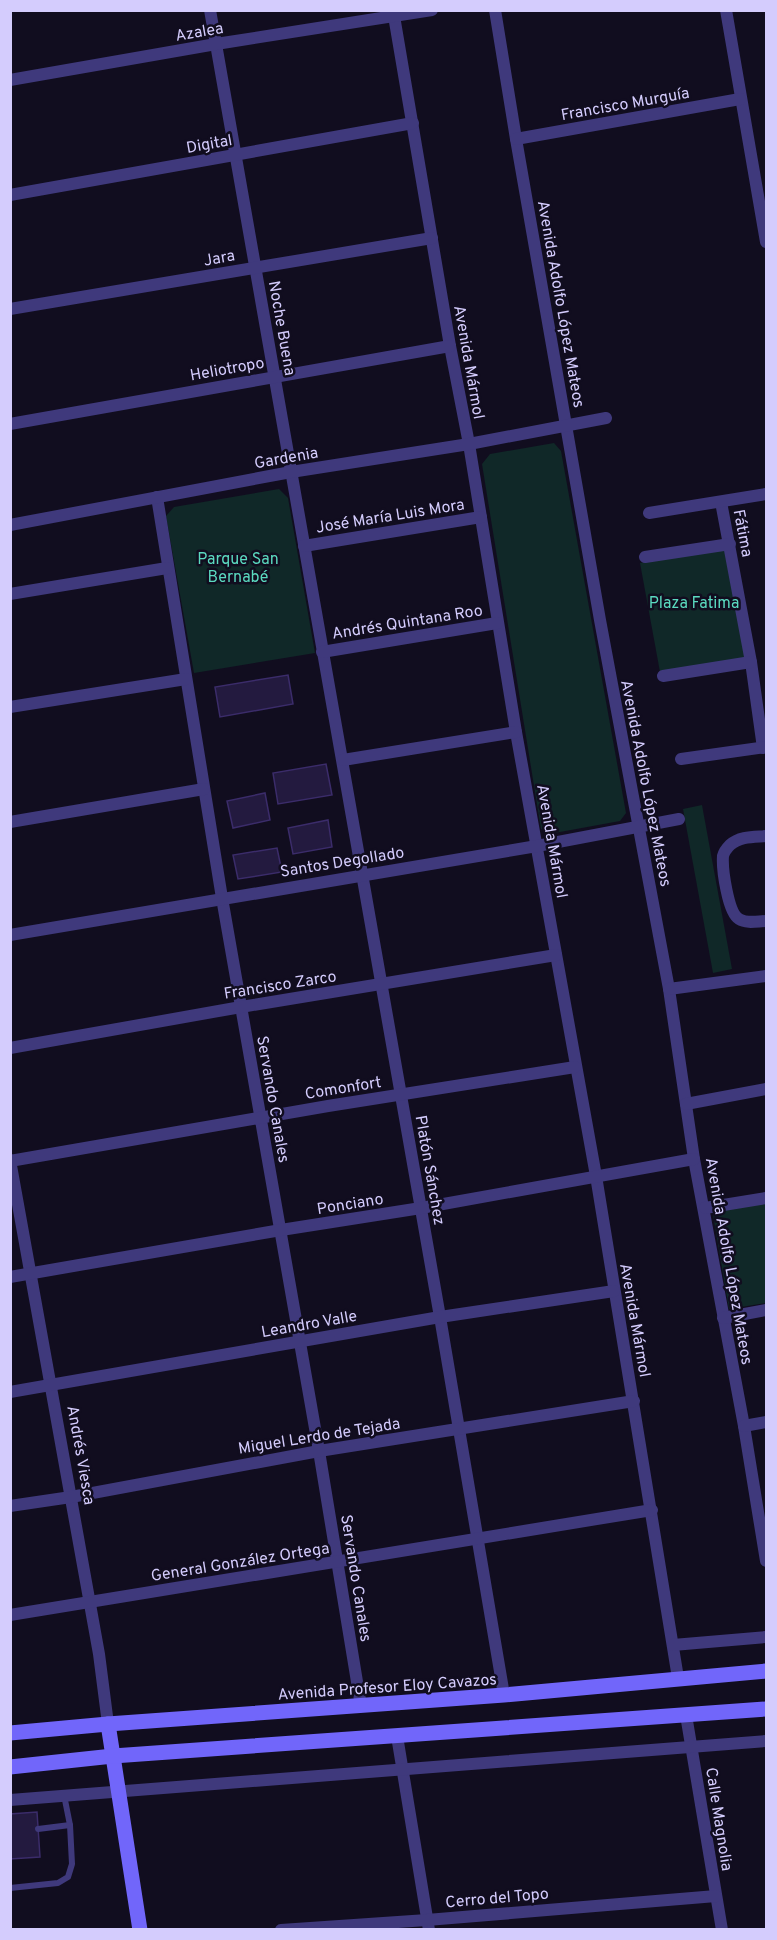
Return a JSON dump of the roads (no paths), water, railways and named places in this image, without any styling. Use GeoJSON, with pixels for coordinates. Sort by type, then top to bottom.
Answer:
{"type":"FeatureCollection","features":[{"type":"Feature","properties":{"kind":"main road","name":"Avenida Profesor Eloy Cavazos"},"geometry":{"type":"LineString","coordinates":[[10,1733],[504,1695],[766,1671]]}},
{"type":"Feature","properties":{"kind":"main road"},"geometry":{"type":"LineString","coordinates":[[10,1767],[114,1756],[766,1709]]}},
{"type":"Feature","properties":{"kind":"main road","name":"Andrés Viesca"},"geometry":{"type":"LineString","coordinates":[[108,1724],[140,1929]]}},
{"type":"Feature","properties":{"kind":"street","name":"Noche Buena"},"geometry":{"type":"LineString","coordinates":[[210,10],[322,652]]}},
{"type":"Feature","properties":{"kind":"street","name":"Azalea"},"geometry":{"type":"LineString","coordinates":[[10,80],[393,13],[432,10]]}},
{"type":"Feature","properties":{"kind":"street","name":"Avenida Adolfo López Mateos"},"geometry":{"type":"LineString","coordinates":[[495,10],[608,664],[669,989],[694,1159],[705,1208],[765,1542],[766,1561]]}},
{"type":"Feature","properties":{"kind":"street"},"geometry":{"type":"LineString","coordinates":[[726,10],[766,242]]}},
{"type":"Feature","properties":{"kind":"street","name":"Avenida Mármol"},"geometry":{"type":"LineString","coordinates":[[393,13],[469,444],[516,732],[596,1176],[678,1678]]}},
{"type":"Feature","properties":{"kind":"street","name":"Francisco Murguía"},"geometry":{"type":"LineString","coordinates":[[516,139],[740,99]]}},
{"type":"Feature","properties":{"kind":"street","name":"Digital"},"geometry":{"type":"LineString","coordinates":[[10,195],[412,123]]}},
{"type":"Feature","properties":{"kind":"street","name":"Jara"},"geometry":{"type":"LineString","coordinates":[[10,309],[432,238]]}},
{"type":"Feature","properties":{"kind":"street","name":"Heliotropo"},"geometry":{"type":"LineString","coordinates":[[10,424],[450,346]]}},
{"type":"Feature","properties":{"kind":"street","name":"Gardenia"},"geometry":{"type":"LineString","coordinates":[[10,525],[291,472],[469,444],[606,418]]}},
{"type":"Feature","properties":{"kind":"street"},"geometry":{"type":"LineString","coordinates":[[650,513],[766,494]]}},
{"type":"Feature","properties":{"kind":"street","name":"Servando Canales"},"geometry":{"type":"LineString","coordinates":[[157,497],[222,898],[320,1451],[361,1706]]}},
{"type":"Feature","properties":{"kind":"street","name":"Fátima"},"geometry":{"type":"LineString","coordinates":[[721,502],[765,748]]}},
{"type":"Feature","properties":{"kind":"street","name":"José María Luis Mora"},"geometry":{"type":"LineString","coordinates":[[304,546],[481,517]]}},
{"type":"Feature","properties":{"kind":"street"},"geometry":{"type":"LineString","coordinates":[[645,557],[730,544]]}},
{"type":"Feature","properties":{"kind":"street"},"geometry":{"type":"LineString","coordinates":[[10,594],[167,568]]}},
{"type":"Feature","properties":{"kind":"street","name":"Andrés Quintana Roo"},"geometry":{"type":"LineString","coordinates":[[322,652],[497,623]]}},
{"type":"Feature","properties":{"kind":"street","name":"Platón Sánchez"},"geometry":{"type":"LineString","coordinates":[[322,652],[421,1208],[504,1695]]}},
{"type":"Feature","properties":{"kind":"street"},"geometry":{"type":"LineString","coordinates":[[663,676],[751,662]]}},
{"type":"Feature","properties":{"kind":"street"},"geometry":{"type":"LineString","coordinates":[[10,707],[186,679]]}},
{"type":"Feature","properties":{"kind":"street"},"geometry":{"type":"LineString","coordinates":[[342,760],[516,732]]}},
{"type":"Feature","properties":{"kind":"street"},"geometry":{"type":"LineString","coordinates":[[681,759],[765,748]]}},
{"type":"Feature","properties":{"kind":"street"},"geometry":{"type":"LineString","coordinates":[[10,822],[204,789]]}},
{"type":"Feature","properties":{"kind":"street","name":"Santos Degollado"},"geometry":{"type":"LineString","coordinates":[[10,934],[537,846],[679,819]]}},
{"type":"Feature","properties":{"kind":"street"},"geometry":{"type":"LineString","coordinates":[[766,836],[736,841],[723,854],[730,907],[736,917],[742,921],[766,921]]}},
{"type":"Feature","properties":{"kind":"street","name":"Francisco Zarco"},"geometry":{"type":"LineString","coordinates":[[10,1048],[556,955]]}},
{"type":"Feature","properties":{"kind":"street"},"geometry":{"type":"LineString","coordinates":[[669,989],[766,976]]}},
{"type":"Feature","properties":{"kind":"street","name":"Comonfort"},"geometry":{"type":"LineString","coordinates":[[11,1161],[261,1117],[575,1067]]}},
{"type":"Feature","properties":{"kind":"street"},"geometry":{"type":"LineString","coordinates":[[686,1104],[766,1089]]}},
{"type":"Feature","properties":{"kind":"street","name":"Ponciano"},"geometry":{"type":"LineString","coordinates":[[10,1276],[421,1208],[694,1159]]}},
{"type":"Feature","properties":{"kind":"street","name":"Andrés Viesca"},"geometry":{"type":"LineString","coordinates":[[11,1161],[99,1654],[108,1724]]}},
{"type":"Feature","properties":{"kind":"street"},"geometry":{"type":"LineString","coordinates":[[705,1208],[766,1198]]}},
{"type":"Feature","properties":{"kind":"street","name":"Leandro Valle"},"geometry":{"type":"LineString","coordinates":[[10,1392],[440,1317],[614,1292]]}},
{"type":"Feature","properties":{"kind":"street"},"geometry":{"type":"LineString","coordinates":[[723,1318],[766,1310]]}},
{"type":"Feature","properties":{"kind":"street","name":"Miguel Lerdo de Tejada"},"geometry":{"type":"LineString","coordinates":[[10,1506],[320,1451],[634,1401]]}},
{"type":"Feature","properties":{"kind":"street"},"geometry":{"type":"LineString","coordinates":[[744,1426],[766,1422]]}},
{"type":"Feature","properties":{"kind":"street","name":"General González Ortega"},"geometry":{"type":"LineString","coordinates":[[10,1616],[652,1510]]}},
{"type":"Feature","properties":{"kind":"street"},"geometry":{"type":"LineString","coordinates":[[673,1645],[766,1637]]}},
{"type":"Feature","properties":{"kind":"street","name":"Calle Magnolia"},"geometry":{"type":"LineString","coordinates":[[686,1715],[722,1929]]}},
{"type":"Feature","properties":{"kind":"street"},"geometry":{"type":"LineString","coordinates":[[397,1736],[428,1925]]}},
{"type":"Feature","properties":{"kind":"street"},"geometry":{"type":"LineString","coordinates":[[10,1800],[766,1741]]}},
{"type":"Feature","properties":{"kind":"street","name":"Cerro del Topo"},"geometry":{"type":"LineString","coordinates":[[281,1929],[428,1925],[716,1896]]}},
{"type":"Feature","properties":{"kind":"lane"},"geometry":{"type":"LineString","coordinates":[[10,1888],[58,1883],[68,1877],[72,1864],[70,1825],[64,1795]]}},
{"type":"Feature","properties":{"kind":"lane"},"geometry":{"type":"LineString","coordinates":[[38,1829],[70,1825]]}},
{"type":"Feature","properties":{"kind":"park label","name":"Parque San Bernabé"},"geometry":{"type":"Point","coordinates":[238,567]}},
{"type":"Feature","properties":{"kind":"park label","name":"Plaza Fatima"},"geometry":{"type":"Point","coordinates":[694,602]}}]}
